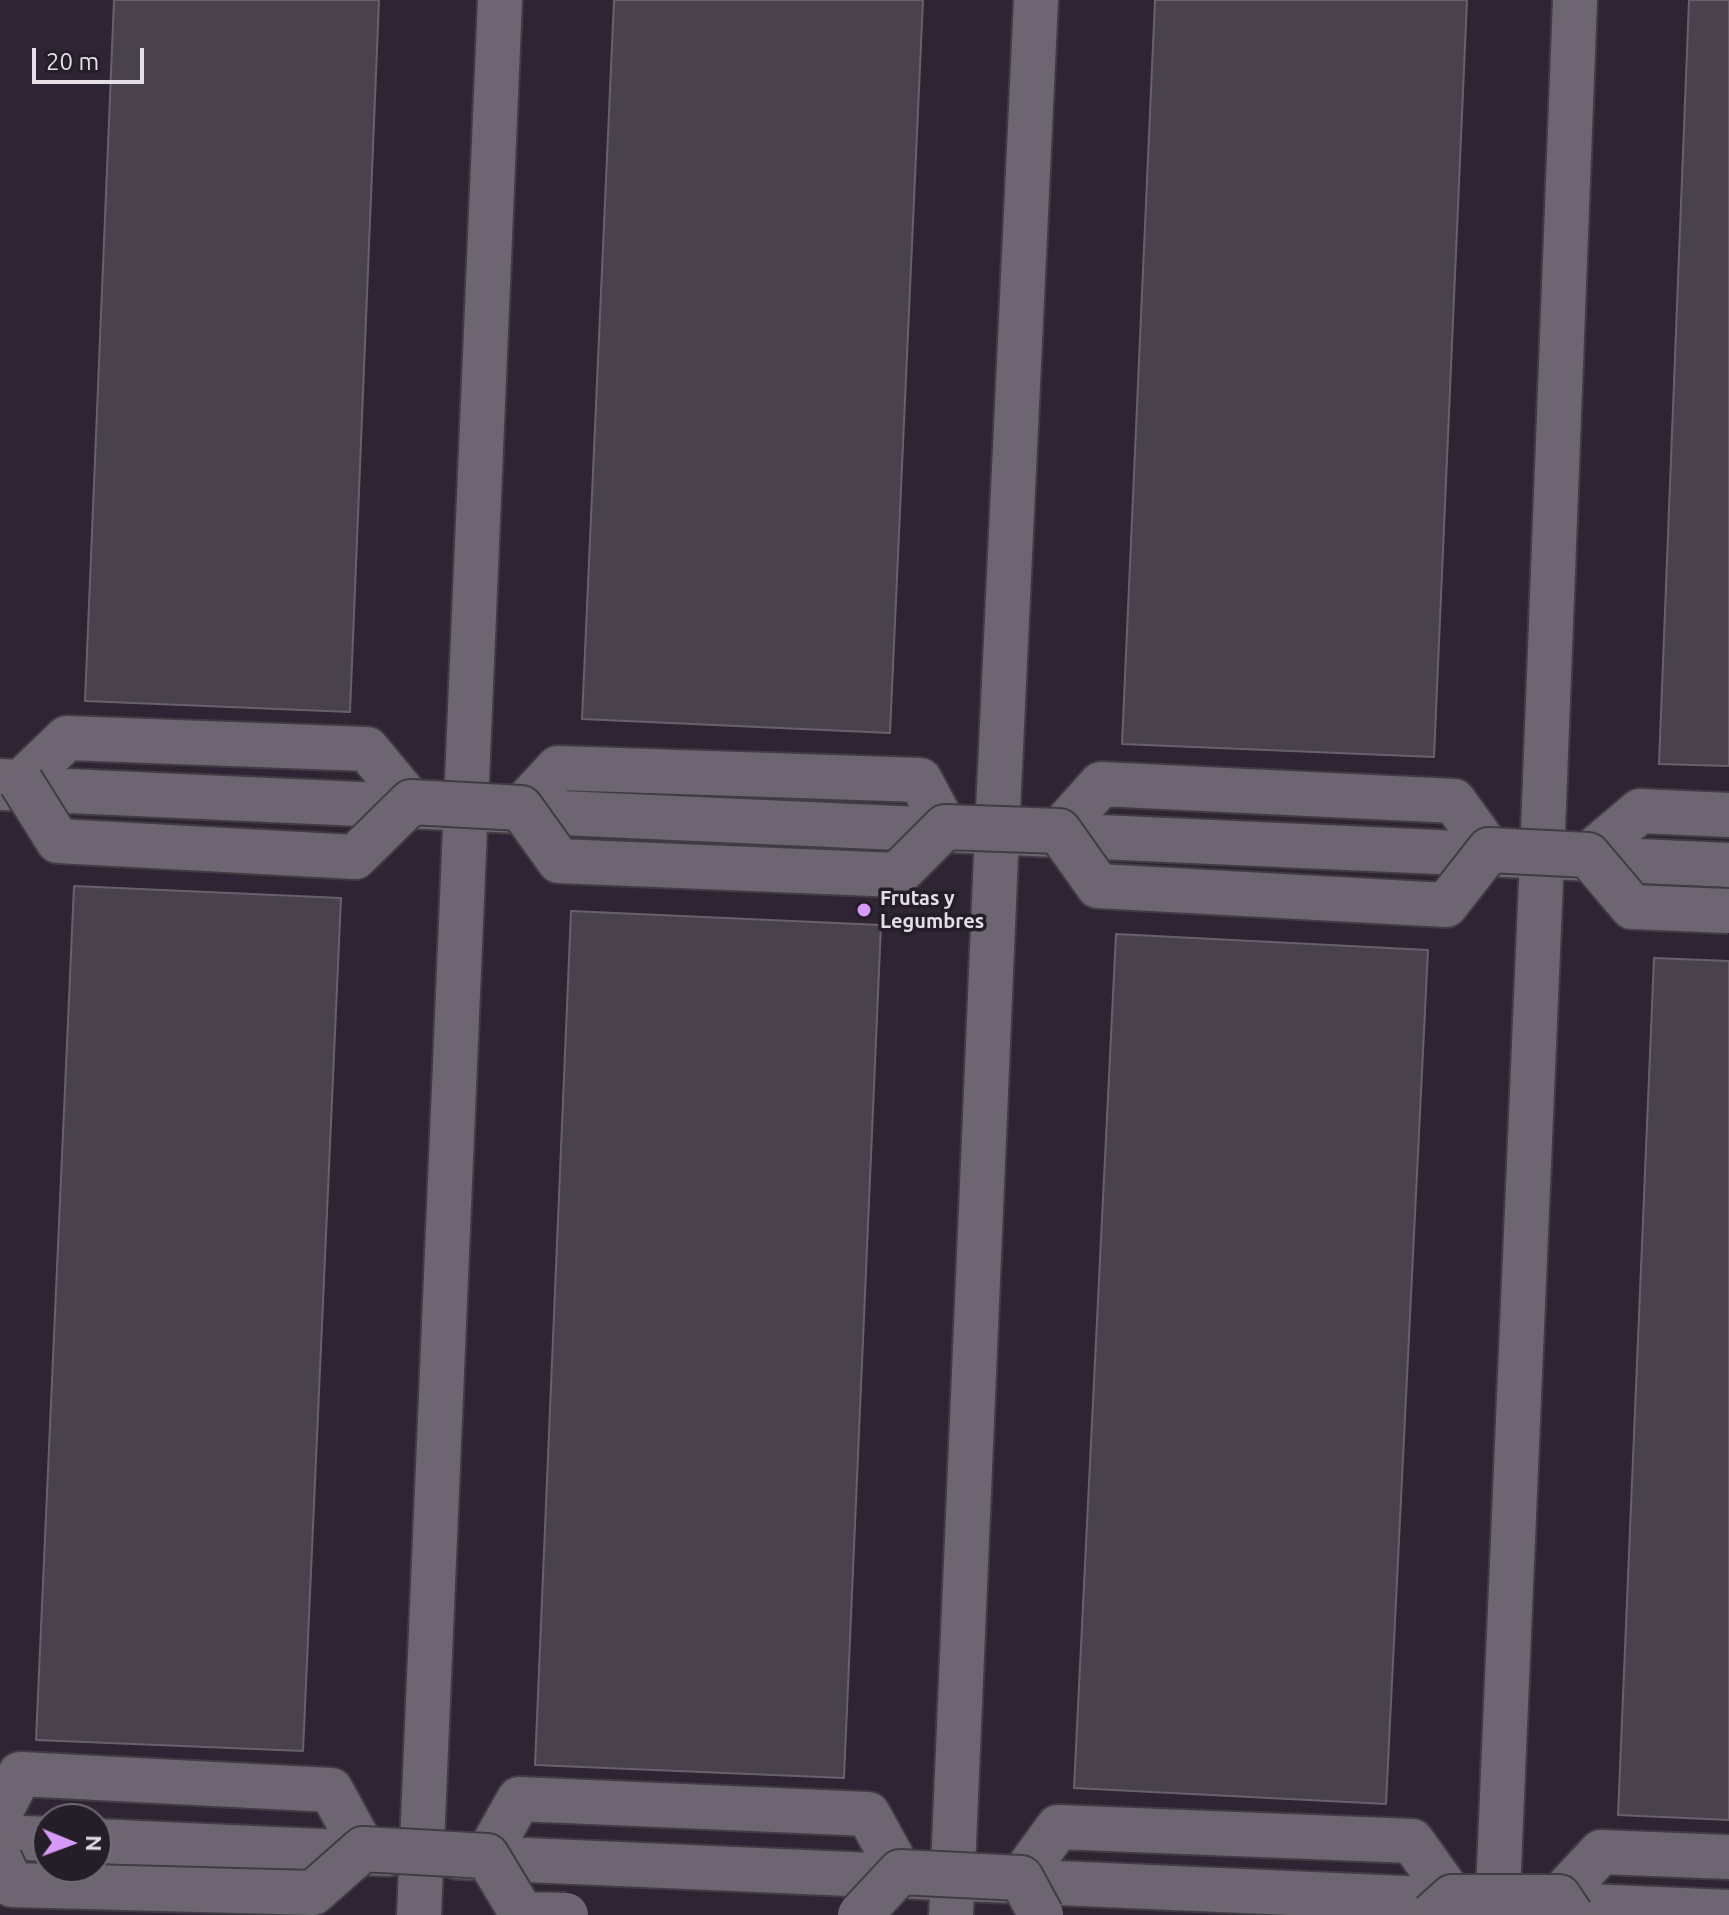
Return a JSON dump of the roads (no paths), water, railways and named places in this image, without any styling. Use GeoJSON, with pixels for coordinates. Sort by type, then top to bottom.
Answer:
{"type":"FeatureCollection","features":[{"type":"Feature","properties":{"kind":"street"},"geometry":{"type":"LineString","coordinates":[[419,1915],[500,0]]}},
{"type":"Feature","properties":{"kind":"street"},"geometry":{"type":"LineString","coordinates":[[952,1896],[1036,0]]}},
{"type":"Feature","properties":{"kind":"street"},"geometry":{"type":"LineString","coordinates":[[1497,1909],[1575,0]]}},
{"type":"Feature","properties":{"kind":"street"},"geometry":{"type":"LineString","coordinates":[[7,783],[67,738],[367,749],[411,802],[521,808]]}},
{"type":"Feature","properties":{"kind":"street"},"geometry":{"type":"LineString","coordinates":[[521,808],[558,768],[920,780],[945,827]]}},
{"type":"Feature","properties":{"kind":"street"},"geometry":{"type":"LineString","coordinates":[[7,783],[464,808],[1729,865]]}},
{"type":"Feature","properties":{"kind":"street"},"geometry":{"type":"LineString","coordinates":[[7,783],[58,841],[308,855],[355,857],[411,802]]}},
{"type":"Feature","properties":{"kind":"street"},"geometry":{"type":"LineString","coordinates":[[1059,831],[1101,784],[1454,801],[1489,850]]}},
{"type":"Feature","properties":{"kind":"street"},"geometry":{"type":"LineString","coordinates":[[521,808],[559,861],[897,875],[945,827],[1059,831]]}},
{"type":"Feature","properties":{"kind":"street"},"geometry":{"type":"LineString","coordinates":[[1489,850],[1588,855],[1640,811],[1729,815]]}},
{"type":"Feature","properties":{"kind":"street"},"geometry":{"type":"LineString","coordinates":[[1059,831],[1098,886],[1446,905],[1489,850]]}},
{"type":"Feature","properties":{"kind":"street"},"geometry":{"type":"LineString","coordinates":[[1588,855],[1632,907],[1729,911]]}},
{"type":"Feature","properties":{"kind":"street"},"geometry":{"type":"LineString","coordinates":[[0,1813],[20,1774],[331,1790],[363,1849]]}},
{"type":"Feature","properties":{"kind":"street"},"geometry":{"type":"LineString","coordinates":[[487,1856],[519,1799],[868,1814],[900,1872]]}},
{"type":"Feature","properties":{"kind":"street"},"geometry":{"type":"LineString","coordinates":[[900,1872],[1031,1896],[1058,1827],[1412,1841],[1442,1906],[1565,1906],[1601,1852],[1729,1857]]}},
{"type":"Feature","properties":{"kind":"street"},"geometry":{"type":"LineString","coordinates":[[0,1837],[32,1838]]}},
{"type":"Feature","properties":{"kind":"street"},"geometry":{"type":"LineString","coordinates":[[112,1842],[422,1855],[952,1896],[1729,1912]]}},
{"type":"Feature","properties":{"kind":"street"},"geometry":{"type":"LineString","coordinates":[[0,1860],[12,1885],[313,1893],[363,1849],[487,1856]]}},
{"type":"Feature","properties":{"kind":"street"},"geometry":{"type":"LineString","coordinates":[[487,1856],[522,1914],[566,1915]]}},
{"type":"Feature","properties":{"kind":"street"},"geometry":{"type":"LineString","coordinates":[[860,1915],[900,1872]]}},
{"type":"Feature","properties":{"kind":"place","name":"Frutas y Legumbres"},"geometry":{"type":"Point","coordinates":[864,910]}}]}
